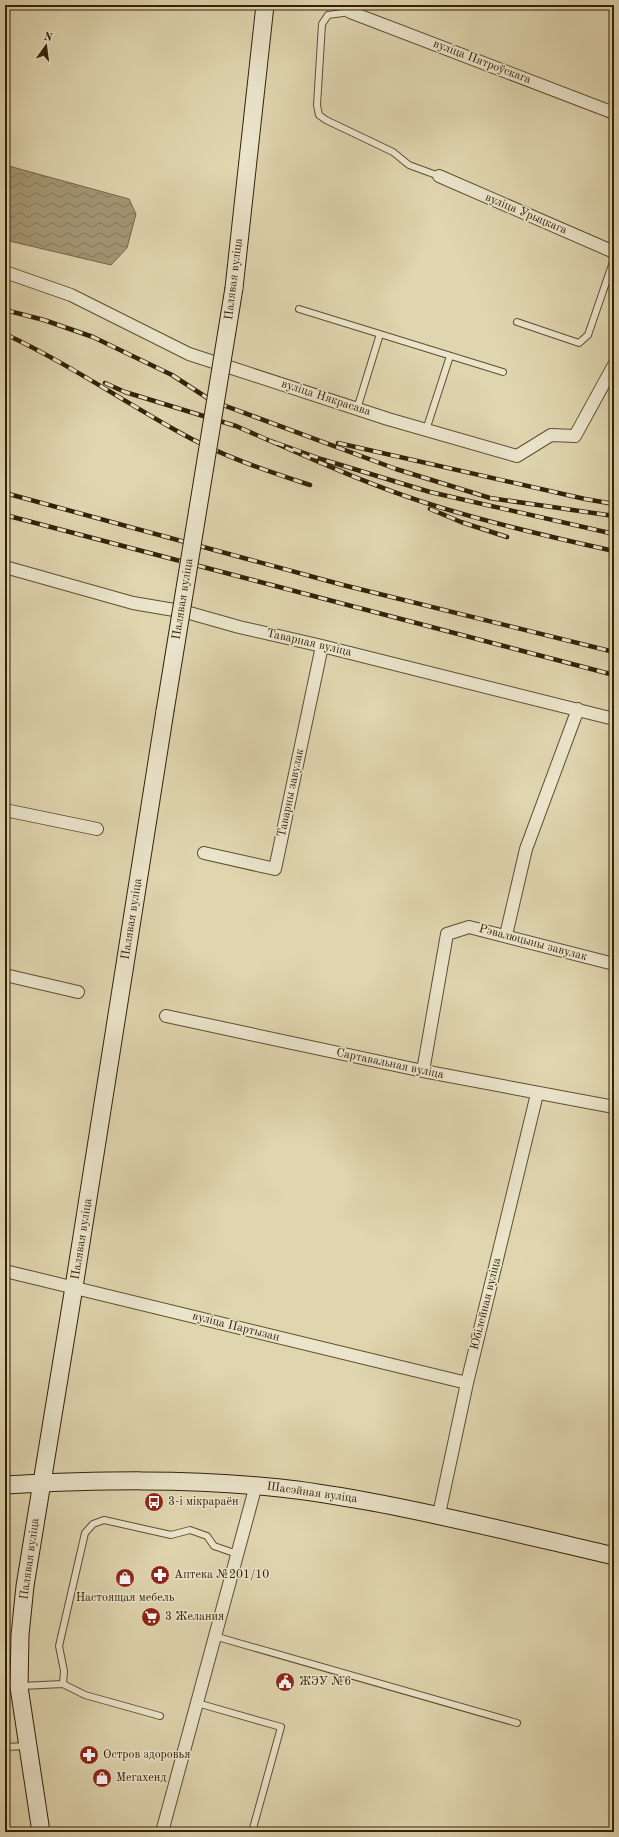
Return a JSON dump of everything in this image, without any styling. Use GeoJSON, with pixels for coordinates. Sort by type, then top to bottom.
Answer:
{"type":"FeatureCollection","features":[{"type":"Feature","properties":{"kind":"main road","name":"Палявая вуліца"},"geometry":{"type":"LineString","coordinates":[[41,1832],[19,1686],[20,1635],[25,1586],[234,288],[265,5]]}},
{"type":"Feature","properties":{"kind":"main road","name":"Шасэйная вуліца"},"geometry":{"type":"LineString","coordinates":[[5,1485],[95,1480],[165,1480],[256,1485],[310,1492],[439,1514],[614,1556]]}},
{"type":"Feature","properties":{"kind":"street","name":"вуліца Пятроўскага"},"geometry":{"type":"LineString","coordinates":[[350,12],[614,113]]}},
{"type":"Feature","properties":{"kind":"street","name":"вуліца Урыцкага"},"geometry":{"type":"LineString","coordinates":[[439,176],[614,252]]}},
{"type":"Feature","properties":{"kind":"street","name":"вуліца Някрасава"},"geometry":{"type":"LineString","coordinates":[[5,272],[71,295],[189,354],[357,409],[517,456],[551,434],[575,436],[614,365]]}},
{"type":"Feature","properties":{"kind":"street","name":"Таварная вуліца"},"geometry":{"type":"LineString","coordinates":[[5,567],[133,603],[186,612],[239,627],[322,646],[614,719]]}},
{"type":"Feature","properties":{"kind":"street","name":"Таварны завулак"},"geometry":{"type":"LineString","coordinates":[[204,853],[275,869],[322,646]]}},
{"type":"Feature","properties":{"kind":"street"},"geometry":{"type":"LineString","coordinates":[[506,935],[526,849],[578,709]]}},
{"type":"Feature","properties":{"kind":"street"},"geometry":{"type":"LineString","coordinates":[[5,810],[98,829]]}},
{"type":"Feature","properties":{"kind":"street","name":"Рэвалюцыны завулак"},"geometry":{"type":"LineString","coordinates":[[423,1071],[447,934],[470,927],[506,935],[614,964]]}},
{"type":"Feature","properties":{"kind":"street"},"geometry":{"type":"LineString","coordinates":[[5,975],[78,992]]}},
{"type":"Feature","properties":{"kind":"street","name":"Сартавальная вуліца"},"geometry":{"type":"LineString","coordinates":[[166,1016],[423,1071],[537,1094],[614,1107]]}},
{"type":"Feature","properties":{"kind":"street","name":"Юбілейная вуліца"},"geometry":{"type":"LineString","coordinates":[[439,1514],[467,1383],[537,1094]]}},
{"type":"Feature","properties":{"kind":"street","name":"вуліца Партызан"},"geometry":{"type":"LineString","coordinates":[[5,1271],[467,1383]]}},
{"type":"Feature","properties":{"kind":"street"},"geometry":{"type":"LineString","coordinates":[[162,1832],[256,1485]]}},
{"type":"Feature","properties":{"kind":"lane"},"geometry":{"type":"LineString","coordinates":[[350,12],[328,15],[322,24],[317,105],[319,115],[332,123],[393,152],[409,165],[439,176]]}},
{"type":"Feature","properties":{"kind":"lane"},"geometry":{"type":"LineString","coordinates":[[517,322],[580,343],[588,335],[614,259]]}},
{"type":"Feature","properties":{"kind":"lane"},"geometry":{"type":"LineString","coordinates":[[299,309],[503,372]]}},
{"type":"Feature","properties":{"kind":"lane"},"geometry":{"type":"LineString","coordinates":[[357,409],[380,334]]}},
{"type":"Feature","properties":{"kind":"lane"},"geometry":{"type":"LineString","coordinates":[[426,430],[450,356]]}},
{"type":"Feature","properties":{"kind":"lane"},"geometry":{"type":"LineString","coordinates":[[63,1684],[64,1671],[59,1646],[85,1533],[93,1524],[104,1520],[171,1535],[190,1530],[207,1536],[214,1546],[237,1554]]}},
{"type":"Feature","properties":{"kind":"lane"},"geometry":{"type":"LineString","coordinates":[[214,1636],[518,1723]]}},
{"type":"Feature","properties":{"kind":"lane"},"geometry":{"type":"LineString","coordinates":[[19,1686],[63,1684],[85,1695],[160,1716]]}},
{"type":"Feature","properties":{"kind":"lane"},"geometry":{"type":"LineString","coordinates":[[197,1703],[281,1727],[252,1832]]}},
{"type":"Feature","properties":{"kind":"lane"},"geometry":{"type":"LineString","coordinates":[[5,1748],[28,1746]]}},
{"type":"Feature","properties":{"kind":"water"},"geometry":{"type":"Polygon","coordinates":[[[5,165],[129,199],[136,214],[127,248],[111,265],[5,240],[5,165]]]}},
{"type":"Feature","properties":{"kind":"railway"},"geometry":{"type":"LineString","coordinates":[[5,310],[44,320],[93,337],[172,375],[212,401],[396,469],[490,498],[614,516]]}},
{"type":"Feature","properties":{"kind":"railway"},"geometry":{"type":"LineString","coordinates":[[5,334],[71,369],[193,440],[242,461],[310,485]]}},
{"type":"Feature","properties":{"kind":"railway"},"geometry":{"type":"LineString","coordinates":[[105,383],[125,392],[236,426],[268,440]]}},
{"type":"Feature","properties":{"kind":"railway"},"geometry":{"type":"LineString","coordinates":[[614,534],[430,492],[321,459],[268,440],[364,481],[423,502],[518,529],[614,551]]}},
{"type":"Feature","properties":{"kind":"railway"},"geometry":{"type":"LineString","coordinates":[[338,443],[585,499],[614,504]]}},
{"type":"Feature","properties":{"kind":"railway"},"geometry":{"type":"LineString","coordinates":[[5,493],[343,585],[614,652]]}},
{"type":"Feature","properties":{"kind":"railway"},"geometry":{"type":"LineString","coordinates":[[430,509],[461,522],[507,537]]}},
{"type":"Feature","properties":{"kind":"railway"},"geometry":{"type":"LineString","coordinates":[[5,515],[614,675]]}},
{"type":"Feature","properties":{"kind":"place","name":"3-і мікрараён"},"geometry":{"type":"Point","coordinates":[154,1502]}},
{"type":"Feature","properties":{"kind":"place","name":"Аптека №201/10"},"geometry":{"type":"Point","coordinates":[160,1575]}},
{"type":"Feature","properties":{"kind":"place","name":"Настоящая мебель"},"geometry":{"type":"Point","coordinates":[125,1578]}},
{"type":"Feature","properties":{"kind":"place","name":"3 Желания"},"geometry":{"type":"Point","coordinates":[151,1617]}},
{"type":"Feature","properties":{"kind":"place","name":"ЖЭУ №6"},"geometry":{"type":"Point","coordinates":[285,1682]}},
{"type":"Feature","properties":{"kind":"place","name":"Остров здоровья"},"geometry":{"type":"Point","coordinates":[89,1755]}},
{"type":"Feature","properties":{"kind":"place","name":"Мегахенд"},"geometry":{"type":"Point","coordinates":[102,1778]}}]}
